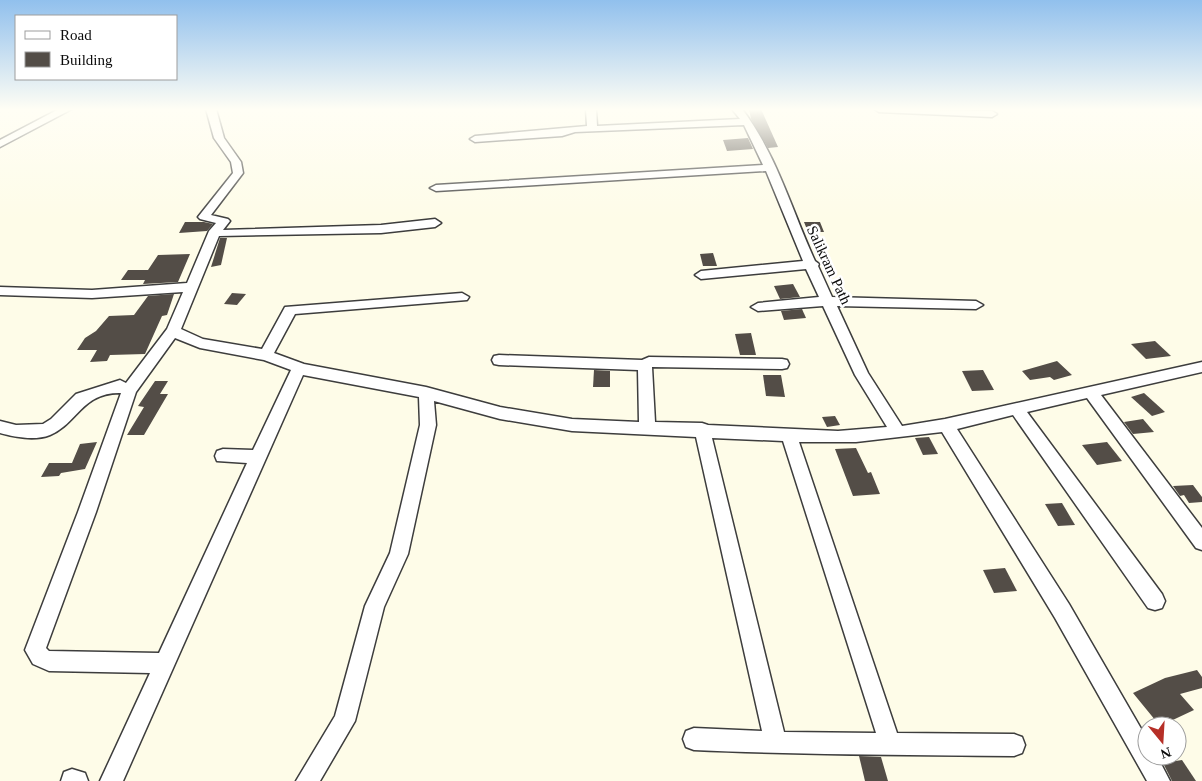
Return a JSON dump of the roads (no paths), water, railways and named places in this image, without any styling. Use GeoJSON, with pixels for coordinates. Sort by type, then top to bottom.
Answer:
{"type":"FeatureCollection","features":[{"type":"Feature","properties":{"kind":"street"},"geometry":{"type":"LineString","coordinates":[[166,663],[49,661],[40,657],[35,650],[87,512],[129,390],[173,331],[215,231],[224,221],[204,217],[238,174],[236,162],[224,145]]}},
{"type":"Feature","properties":{"kind":"street","name":"Salikram Path"},"geometry":{"type":"LineString","coordinates":[[759,145],[862,375],[898,432]]}},
{"type":"Feature","properties":{"kind":"street"},"geometry":{"type":"LineString","coordinates":[[436,188],[770,168]]}},
{"type":"Feature","properties":{"kind":"street"},"geometry":{"type":"LineString","coordinates":[[215,231],[225,234],[381,229],[435,222]]}},
{"type":"Feature","properties":{"kind":"street"},"geometry":{"type":"LineString","coordinates":[[701,275],[813,264]]}},
{"type":"Feature","properties":{"kind":"street"},"geometry":{"type":"LineString","coordinates":[[0,291],[92,294],[192,287]]}},
{"type":"Feature","properties":{"kind":"street"},"geometry":{"type":"LineString","coordinates":[[266,355],[290,310],[462,297]]}},
{"type":"Feature","properties":{"kind":"street"},"geometry":{"type":"LineString","coordinates":[[758,306],[828,301],[976,304]]}},
{"type":"Feature","properties":{"kind":"street"},"geometry":{"type":"LineString","coordinates":[[173,331],[200,343],[266,355],[299,368],[426,393],[500,413],[572,425],[616,428],[647,426],[838,436],[947,426],[981,416],[1202,367]]}},
{"type":"Feature","properties":{"kind":"street"},"geometry":{"type":"LineString","coordinates":[[499,360],[645,365],[649,362],[782,364]]}},
{"type":"Feature","properties":{"kind":"street"},"geometry":{"type":"LineString","coordinates":[[645,365],[647,426]]}},
{"type":"Feature","properties":{"kind":"street"},"geometry":{"type":"LineString","coordinates":[[111,781],[299,368]]}},
{"type":"Feature","properties":{"kind":"street"},"geometry":{"type":"LineString","coordinates":[[0,427],[16,430],[46,430],[57,423],[82,398],[120,386],[129,390]]}},
{"type":"Feature","properties":{"kind":"street"},"geometry":{"type":"LineString","coordinates":[[307,781],[344,721],[375,606],[399,554],[428,425],[426,393]]}},
{"type":"Feature","properties":{"kind":"street"},"geometry":{"type":"LineString","coordinates":[[1091,393],[1202,542]]}},
{"type":"Feature","properties":{"kind":"street"},"geometry":{"type":"LineString","coordinates":[[1017,409],[1155,601]]}},
{"type":"Feature","properties":{"kind":"street"},"geometry":{"type":"LineString","coordinates":[[947,426],[1062,611],[1159,781]]}},
{"type":"Feature","properties":{"kind":"street"},"geometry":{"type":"LineString","coordinates":[[702,429],[776,743]]}},
{"type":"Feature","properties":{"kind":"street"},"geometry":{"type":"LineString","coordinates":[[789,434],[890,744]]}},
{"type":"Feature","properties":{"kind":"street"},"geometry":{"type":"LineString","coordinates":[[223,456],[259,457]]}},
{"type":"Feature","properties":{"kind":"street"},"geometry":{"type":"LineString","coordinates":[[694,739],[776,743],[1014,745]]}}]}
